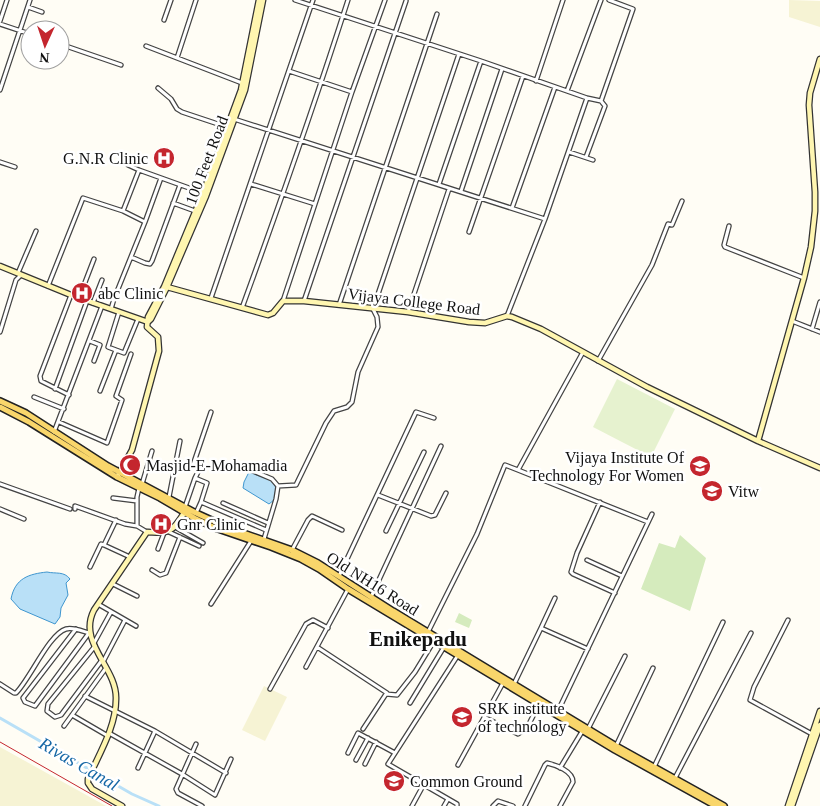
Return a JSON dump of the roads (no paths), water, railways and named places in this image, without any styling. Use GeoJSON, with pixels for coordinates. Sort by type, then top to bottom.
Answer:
{"type":"FeatureCollection","features":[{"type":"Feature","properties":{"kind":"main road","name":"Old NH16 Road"},"geometry":{"type":"LineString","coordinates":[[0,401],[26,413],[119,475]]}},
{"type":"Feature","properties":{"kind":"main road","name":"Old NH16 Road"},"geometry":{"type":"LineString","coordinates":[[0,407],[215,528],[301,559],[503,683],[724,806]]}},
{"type":"Feature","properties":{"kind":"main road","name":"Old NH16 Road"},"geometry":{"type":"LineString","coordinates":[[141,486],[169,497],[184,510],[292,550],[318,564],[585,729],[715,806]]}},
{"type":"Feature","properties":{"kind":"street"},"geometry":{"type":"LineString","coordinates":[[0,90],[20,30],[0,22],[7,0]]}},
{"type":"Feature","properties":{"kind":"street"},"geometry":{"type":"LineString","coordinates":[[23,20],[30,0]]}},
{"type":"Feature","properties":{"kind":"street"},"geometry":{"type":"LineString","coordinates":[[164,20],[170,0]]}},
{"type":"Feature","properties":{"kind":"street"},"geometry":{"type":"LineString","coordinates":[[177,58],[196,0]]}},
{"type":"Feature","properties":{"kind":"street","name":"100 Feet Road"},"geometry":{"type":"LineString","coordinates":[[148,321],[148,317],[164,287],[203,193],[227,128],[233,118],[259,0]]}},
{"type":"Feature","properties":{"kind":"street","name":"100 Feet Road"},"geometry":{"type":"LineString","coordinates":[[148,321],[168,287],[206,196],[233,118],[245,90],[263,0]]}},
{"type":"Feature","properties":{"kind":"street"},"geometry":{"type":"LineString","coordinates":[[295,0],[395,32],[586,98],[602,101]]}},
{"type":"Feature","properties":{"kind":"street"},"geometry":{"type":"LineString","coordinates":[[212,298],[313,0]]}},
{"type":"Feature","properties":{"kind":"street"},"geometry":{"type":"LineString","coordinates":[[242,308],[284,194],[300,140],[348,0]]}},
{"type":"Feature","properties":{"kind":"street"},"geometry":{"type":"LineString","coordinates":[[168,287],[268,315],[273,313],[283,301],[352,92],[385,0]]}},
{"type":"Feature","properties":{"kind":"street"},"geometry":{"type":"LineString","coordinates":[[536,81],[562,0]]}},
{"type":"Feature","properties":{"kind":"street"},"geometry":{"type":"LineString","coordinates":[[567,91],[601,0]]}},
{"type":"Feature","properties":{"kind":"street"},"geometry":{"type":"LineString","coordinates":[[586,157],[605,106],[602,101],[633,9],[609,0]]}},
{"type":"Feature","properties":{"kind":"street"},"geometry":{"type":"LineString","coordinates":[[304,301],[406,1]]}},
{"type":"Feature","properties":{"kind":"street"},"geometry":{"type":"LineString","coordinates":[[28,7],[42,12]]}},
{"type":"Feature","properties":{"kind":"street"},"geometry":{"type":"LineString","coordinates":[[339,305],[437,14]]}},
{"type":"Feature","properties":{"kind":"street"},"geometry":{"type":"LineString","coordinates":[[146,46],[242,83]]}},
{"type":"Feature","properties":{"kind":"street"},"geometry":{"type":"LineString","coordinates":[[70,47],[121,65]]}},
{"type":"Feature","properties":{"kind":"street"},"geometry":{"type":"LineString","coordinates":[[278,486],[296,486],[326,423],[334,411],[347,408],[352,402],[358,372],[378,327],[377,317],[373,309],[459,54]]}},
{"type":"Feature","properties":{"kind":"street"},"geometry":{"type":"LineString","coordinates":[[758,441],[804,278],[815,211],[809,105],[810,93],[820,60]]}},
{"type":"Feature","properties":{"kind":"street"},"geometry":{"type":"LineString","coordinates":[[440,184],[481,61]]}},
{"type":"Feature","properties":{"kind":"street"},"geometry":{"type":"LineString","coordinates":[[461,191],[502,69]]}},
{"type":"Feature","properties":{"kind":"street"},"geometry":{"type":"LineString","coordinates":[[289,72],[352,92]]}},
{"type":"Feature","properties":{"kind":"street"},"geometry":{"type":"LineString","coordinates":[[469,232],[523,76]]}},
{"type":"Feature","properties":{"kind":"street"},"geometry":{"type":"LineString","coordinates":[[512,208],[554,87]]}},
{"type":"Feature","properties":{"kind":"street"},"geometry":{"type":"LineString","coordinates":[[158,88],[182,112],[227,128]]}},
{"type":"Feature","properties":{"kind":"street"},"geometry":{"type":"LineString","coordinates":[[586,98],[569,152],[507,316],[523,320],[647,387],[758,441],[820,468]]}},
{"type":"Feature","properties":{"kind":"street"},"geometry":{"type":"LineString","coordinates":[[233,118],[440,184],[449,189],[461,191],[545,218]]}},
{"type":"Feature","properties":{"kind":"street"},"geometry":{"type":"LineString","coordinates":[[569,152],[593,160]]}},
{"type":"Feature","properties":{"kind":"street"},"geometry":{"type":"LineString","coordinates":[[0,162],[14,167]]}},
{"type":"Feature","properties":{"kind":"street"},"geometry":{"type":"LineString","coordinates":[[128,165],[203,193]]}},
{"type":"Feature","properties":{"kind":"street"},"geometry":{"type":"LineString","coordinates":[[123,212],[139,170]]}},
{"type":"Feature","properties":{"kind":"street"},"geometry":{"type":"LineString","coordinates":[[111,309],[161,178]]}},
{"type":"Feature","properties":{"kind":"street"},"geometry":{"type":"LineString","coordinates":[[251,184],[315,204]]}},
{"type":"Feature","properties":{"kind":"street"},"geometry":{"type":"LineString","coordinates":[[131,257],[150,264],[180,185]]}},
{"type":"Feature","properties":{"kind":"street"},"geometry":{"type":"LineString","coordinates":[[408,312],[449,189]]}},
{"type":"Feature","properties":{"kind":"street"},"geometry":{"type":"LineString","coordinates":[[48,286],[83,198],[145,222]]}},
{"type":"Feature","properties":{"kind":"street"},"geometry":{"type":"LineString","coordinates":[[598,361],[652,265],[668,224],[672,225],[682,201]]}},
{"type":"Feature","properties":{"kind":"street"},"geometry":{"type":"LineString","coordinates":[[173,203],[195,211]]}},
{"type":"Feature","properties":{"kind":"street"},"geometry":{"type":"LineString","coordinates":[[729,226],[725,247],[804,278]]}},
{"type":"Feature","properties":{"kind":"street"},"geometry":{"type":"LineString","coordinates":[[0,332],[18,273],[36,231]]}},
{"type":"Feature","properties":{"kind":"street"},"geometry":{"type":"LineString","coordinates":[[79,298],[94,259]]}},
{"type":"Feature","properties":{"kind":"street"},"geometry":{"type":"LineString","coordinates":[[0,266],[79,298],[148,321],[148,330],[158,337],[159,351],[132,450],[119,475]]}},
{"type":"Feature","properties":{"kind":"street"},"geometry":{"type":"LineString","coordinates":[[16,280],[18,273]]}},
{"type":"Feature","properties":{"kind":"street"},"geometry":{"type":"LineString","coordinates":[[93,302],[102,280]]}},
{"type":"Feature","properties":{"kind":"street"},"geometry":{"type":"LineString","coordinates":[[69,396],[41,381],[40,376],[71,295]]}},
{"type":"Feature","properties":{"kind":"street"},"geometry":{"type":"LineString","coordinates":[[55,389],[87,300]]}},
{"type":"Feature","properties":{"kind":"street","name":"Vijaya College Road"},"geometry":{"type":"LineString","coordinates":[[283,301],[304,301],[408,312],[485,323],[507,316]]}},
{"type":"Feature","properties":{"kind":"street"},"geometry":{"type":"LineString","coordinates":[[812,329],[820,302]]}},
{"type":"Feature","properties":{"kind":"street"},"geometry":{"type":"LineString","coordinates":[[54,432],[102,306]]}},
{"type":"Feature","properties":{"kind":"street"},"geometry":{"type":"LineString","coordinates":[[119,312],[108,347],[124,353],[138,318]]}},
{"type":"Feature","properties":{"kind":"street"},"geometry":{"type":"LineString","coordinates":[[792,321],[820,332]]}},
{"type":"Feature","properties":{"kind":"street"},"geometry":{"type":"LineString","coordinates":[[90,341],[100,345],[94,361]]}},
{"type":"Feature","properties":{"kind":"street"},"geometry":{"type":"LineString","coordinates":[[100,391],[116,350]]}},
{"type":"Feature","properties":{"kind":"street"},"geometry":{"type":"LineString","coordinates":[[518,470],[583,352]]}},
{"type":"Feature","properties":{"kind":"street"},"geometry":{"type":"LineString","coordinates":[[59,422],[107,443],[122,400],[116,396],[131,354]]}},
{"type":"Feature","properties":{"kind":"street"},"geometry":{"type":"LineString","coordinates":[[34,397],[64,409]]}},
{"type":"Feature","properties":{"kind":"street"},"geometry":{"type":"LineString","coordinates":[[0,484],[72,509],[76,506],[125,524],[137,526],[147,532],[169,532],[175,527],[184,510],[200,468],[193,465],[211,412]]}},
{"type":"Feature","properties":{"kind":"street"},"geometry":{"type":"LineString","coordinates":[[339,576],[416,412],[434,418]]}},
{"type":"Feature","properties":{"kind":"street"},"geometry":{"type":"LineString","coordinates":[[169,497],[180,442]]}},
{"type":"Feature","properties":{"kind":"street"},"geometry":{"type":"LineString","coordinates":[[371,597],[441,446]]}},
{"type":"Feature","properties":{"kind":"street"},"geometry":{"type":"LineString","coordinates":[[137,526],[137,501],[152,451]]}},
{"type":"Feature","properties":{"kind":"street"},"geometry":{"type":"LineString","coordinates":[[386,531],[424,452]]}},
{"type":"Feature","properties":{"kind":"street"},"geometry":{"type":"LineString","coordinates":[[501,462],[648,522]]}},
{"type":"Feature","properties":{"kind":"street"},"geometry":{"type":"LineString","coordinates":[[428,632],[473,543],[505,465]]}},
{"type":"Feature","properties":{"kind":"street"},"geometry":{"type":"LineString","coordinates":[[253,471],[272,479],[278,486],[276,500],[263,540]]}},
{"type":"Feature","properties":{"kind":"street"},"geometry":{"type":"LineString","coordinates":[[195,478],[207,483],[196,513]]}},
{"type":"Feature","properties":{"kind":"street"},"geometry":{"type":"LineString","coordinates":[[378,495],[434,516],[446,493]]}},
{"type":"Feature","properties":{"kind":"street"},"geometry":{"type":"LineString","coordinates":[[113,498],[137,501]]}},
{"type":"Feature","properties":{"kind":"street"},"geometry":{"type":"LineString","coordinates":[[201,502],[266,530]]}},
{"type":"Feature","properties":{"kind":"street"},"geometry":{"type":"LineString","coordinates":[[600,502],[577,553],[571,572],[615,593]]}},
{"type":"Feature","properties":{"kind":"street"},"geometry":{"type":"LineString","coordinates":[[223,503],[268,523]]}},
{"type":"Feature","properties":{"kind":"street"},"geometry":{"type":"LineString","coordinates":[[0,509],[24,519]]}},
{"type":"Feature","properties":{"kind":"street"},"geometry":{"type":"LineString","coordinates":[[558,711],[652,514]]}},
{"type":"Feature","properties":{"kind":"street"},"geometry":{"type":"LineString","coordinates":[[292,550],[312,516],[342,530]]}},
{"type":"Feature","properties":{"kind":"street"},"geometry":{"type":"LineString","coordinates":[[104,545],[116,520]]}},
{"type":"Feature","properties":{"kind":"street"},"geometry":{"type":"LineString","coordinates":[[175,527],[203,543]]}},
{"type":"Feature","properties":{"kind":"street"},"geometry":{"type":"LineString","coordinates":[[122,806],[88,786],[88,778],[108,734],[115,712],[116,699],[115,691],[106,668],[89,633],[90,618],[147,532]]}},
{"type":"Feature","properties":{"kind":"street"},"geometry":{"type":"LineString","coordinates":[[169,532],[199,546]]}},
{"type":"Feature","properties":{"kind":"street"},"geometry":{"type":"LineString","coordinates":[[158,549],[164,533]]}},
{"type":"Feature","properties":{"kind":"street"},"geometry":{"type":"LineString","coordinates":[[152,570],[160,575],[166,573],[180,537]]}},
{"type":"Feature","properties":{"kind":"street"},"geometry":{"type":"LineString","coordinates":[[211,604],[252,540]]}},
{"type":"Feature","properties":{"kind":"street"},"geometry":{"type":"LineString","coordinates":[[90,566],[101,544],[131,557]]}},
{"type":"Feature","properties":{"kind":"street"},"geometry":{"type":"LineString","coordinates":[[587,560],[622,576]]}},
{"type":"Feature","properties":{"kind":"street"},"geometry":{"type":"LineString","coordinates":[[113,584],[137,596]]}},
{"type":"Feature","properties":{"kind":"street"},"geometry":{"type":"LineString","coordinates":[[306,667],[348,589]]}},
{"type":"Feature","properties":{"kind":"street"},"geometry":{"type":"LineString","coordinates":[[514,684],[556,598]]}},
{"type":"Feature","properties":{"kind":"street"},"geometry":{"type":"LineString","coordinates":[[98,604],[136,626]]}},
{"type":"Feature","properties":{"kind":"street"},"geometry":{"type":"LineString","coordinates":[[111,612],[95,644],[48,704],[47,712],[55,717],[61,715],[102,661],[125,620]]}},
{"type":"Feature","properties":{"kind":"street"},"geometry":{"type":"LineString","coordinates":[[270,689],[306,624],[313,620],[328,628]]}},
{"type":"Feature","properties":{"kind":"street"},"geometry":{"type":"LineString","coordinates":[[788,620],[754,687],[750,700],[812,734]]}},
{"type":"Feature","properties":{"kind":"street"},"geometry":{"type":"LineString","coordinates":[[654,767],[723,622]]}},
{"type":"Feature","properties":{"kind":"street"},"geometry":{"type":"LineString","coordinates":[[0,684],[16,693],[60,632],[70,628],[89,633]]}},
{"type":"Feature","properties":{"kind":"street"},"geometry":{"type":"LineString","coordinates":[[541,628],[588,649]]}},
{"type":"Feature","properties":{"kind":"street"},"geometry":{"type":"LineString","coordinates":[[76,629],[25,696],[25,702],[33,706],[36,704],[89,633]]}},
{"type":"Feature","properties":{"kind":"street"},"geometry":{"type":"LineString","coordinates":[[675,778],[751,633]]}},
{"type":"Feature","properties":{"kind":"street"},"geometry":{"type":"LineString","coordinates":[[317,647],[394,696],[397,695],[415,672],[435,640]]}},
{"type":"Feature","properties":{"kind":"street"},"geometry":{"type":"LineString","coordinates":[[410,703],[444,646]]}},
{"type":"Feature","properties":{"kind":"street"},"geometry":{"type":"LineString","coordinates":[[457,806],[457,804],[388,764],[458,655]]}},
{"type":"Feature","properties":{"kind":"street"},"geometry":{"type":"LineString","coordinates":[[560,768],[585,729],[626,656]]}},
{"type":"Feature","properties":{"kind":"street"},"geometry":{"type":"LineString","coordinates":[[64,726],[106,668]]}},
{"type":"Feature","properties":{"kind":"street"},"geometry":{"type":"LineString","coordinates":[[616,746],[653,668]]}},
{"type":"Feature","properties":{"kind":"street"},"geometry":{"type":"LineString","coordinates":[[458,765],[503,683]]}},
{"type":"Feature","properties":{"kind":"street"},"geometry":{"type":"LineString","coordinates":[[363,729],[388,693]]}},
{"type":"Feature","properties":{"kind":"street"},"geometry":{"type":"LineString","coordinates":[[85,696],[155,731],[226,773]]}},
{"type":"Feature","properties":{"kind":"street"},"geometry":{"type":"LineString","coordinates":[[484,717],[518,734],[527,728],[539,704]]}},
{"type":"Feature","properties":{"kind":"street"},"geometry":{"type":"LineString","coordinates":[[788,806],[820,711]]}},
{"type":"Feature","properties":{"kind":"street"},"geometry":{"type":"LineString","coordinates":[[72,716],[145,753],[215,795],[231,759]]}},
{"type":"Feature","properties":{"kind":"street"},"geometry":{"type":"LineString","coordinates":[[792,806],[820,725]]}},
{"type":"Feature","properties":{"kind":"street"},"geometry":{"type":"LineString","coordinates":[[138,768],[155,731]]}},
{"type":"Feature","properties":{"kind":"street"},"geometry":{"type":"LineString","coordinates":[[348,754],[358,733],[395,753]]}},
{"type":"Feature","properties":{"kind":"street"},"geometry":{"type":"LineString","coordinates":[[356,760],[368,738]]}},
{"type":"Feature","properties":{"kind":"street"},"geometry":{"type":"LineString","coordinates":[[365,764],[376,742]]}},
{"type":"Feature","properties":{"kind":"street"},"geometry":{"type":"LineString","coordinates":[[196,744],[176,789],[178,793],[202,806]]}},
{"type":"Feature","properties":{"kind":"street"},"geometry":{"type":"LineString","coordinates":[[525,806],[545,765],[550,764],[560,768],[574,778],[560,806]]}},
{"type":"Feature","properties":{"kind":"street"},"geometry":{"type":"LineString","coordinates":[[412,806],[424,784]]}},
{"type":"Feature","properties":{"kind":"street"},"geometry":{"type":"LineString","coordinates":[[444,806],[448,799]]}},
{"type":"Feature","properties":{"kind":"street"},"geometry":{"type":"LineString","coordinates":[[493,806],[498,801],[513,806]]}},
{"type":"Feature","properties":{"kind":"water"},"geometry":{"type":"Polygon","coordinates":[[[249,472],[273,481],[276,488],[274,500],[269,504],[243,488],[249,472]]]}},
{"type":"Feature","properties":{"kind":"water"},"geometry":{"type":"Polygon","coordinates":[[[47,572],[62,574],[70,579],[66,583],[68,595],[61,608],[60,617],[55,624],[20,609],[11,599],[16,586],[24,578],[47,572]]]}},
{"type":"Feature","properties":{"kind":"waterway","name":"Rivas Canal"},"geometry":{"type":"LineString","coordinates":[[0,718],[132,794],[159,806]]}},
{"type":"Feature","properties":{"kind":"railway"},"geometry":{"type":"LineString","coordinates":[[0,742],[112,806]]}},
{"type":"Feature","properties":{"kind":"place","name":"G.N.R Clinic"},"geometry":{"type":"Point","coordinates":[164,158]}},
{"type":"Feature","properties":{"kind":"place","name":"abc Clinic"},"geometry":{"type":"Point","coordinates":[82,293]}},
{"type":"Feature","properties":{"kind":"place","name":"Masjid-E-Mohamadia"},"geometry":{"type":"Point","coordinates":[130,465]}},
{"type":"Feature","properties":{"kind":"place","name":"Vijaya Institute Of Technology For Women"},"geometry":{"type":"Point","coordinates":[700,466]}},
{"type":"Feature","properties":{"kind":"place","name":"Vitw"},"geometry":{"type":"Point","coordinates":[712,491]}},
{"type":"Feature","properties":{"kind":"place","name":"Gnr Clinic"},"geometry":{"type":"Point","coordinates":[161,524]}},
{"type":"Feature","properties":{"kind":"place","name":"SRK institute of technology"},"geometry":{"type":"Point","coordinates":[462,717]}},
{"type":"Feature","properties":{"kind":"place","name":"Common Ground"},"geometry":{"type":"Point","coordinates":[394,781]}},
{"type":"Feature","properties":{"kind":"district","name":"Enikepadu"},"geometry":{"type":"Point","coordinates":[418,639]}}]}
